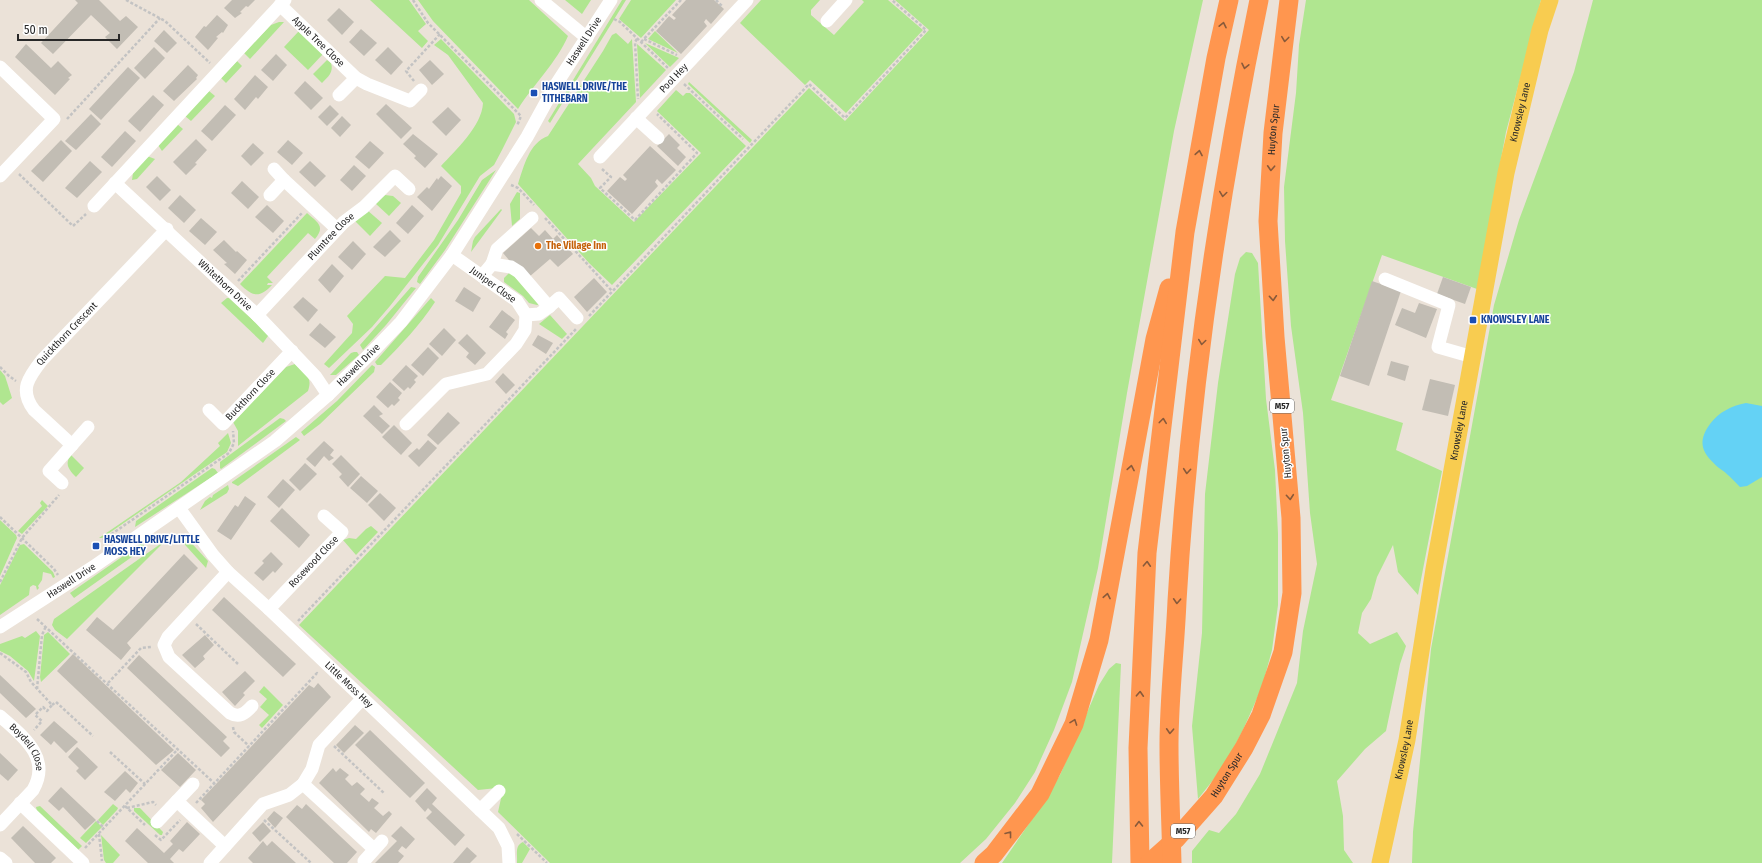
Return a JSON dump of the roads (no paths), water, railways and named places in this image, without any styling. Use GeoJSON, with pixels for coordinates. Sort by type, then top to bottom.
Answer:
{"type":"FeatureCollection","features":[{"type":"Feature","properties":{"kind":"highway"},"geometry":{"type":"LineString","coordinates":[[1140,863],[1138,748],[1147,553],[1185,232],[1216,58],[1229,0]]}},
{"type":"Feature","properties":{"kind":"highway","name":"M57"},"geometry":{"type":"LineString","coordinates":[[1172,863],[1169,743],[1181,532],[1193,404],[1224,183],[1258,0]]}},
{"type":"Feature","properties":{"kind":"highway","name":"Huyton Spur"},"geometry":{"type":"LineString","coordinates":[[1149,863],[1176,839],[1214,796],[1244,748],[1261,715],[1283,652],[1292,593],[1291,518],[1275,337],[1268,221],[1273,133],[1289,0]]}},
{"type":"Feature","properties":{"kind":"highway"},"geometry":{"type":"LineString","coordinates":[[984,863],[994,854],[1040,794],[1074,724],[1099,640],[1155,339],[1185,232]]}},
{"type":"Feature","properties":{"kind":"main road","name":"Knowsley Lane"},"geometry":{"type":"LineString","coordinates":[[1380,863],[1407,740],[1434,569],[1506,173],[1540,30],[1550,0]]}},
{"type":"Feature","properties":{"kind":"street"},"geometry":{"type":"LineString","coordinates":[[541,0],[587,38]]}},
{"type":"Feature","properties":{"kind":"street","name":"Haswell Drive"},"geometry":{"type":"LineString","coordinates":[[0,627],[113,554],[275,441],[328,395],[372,352],[401,322],[452,255],[500,180],[555,86],[611,0]]}},
{"type":"Feature","properties":{"kind":"street","name":"Pool Hey"},"geometry":{"type":"LineString","coordinates":[[600,157],[747,0]]}},
{"type":"Feature","properties":{"kind":"street"},"geometry":{"type":"LineString","coordinates":[[827,21],[846,0]]}},
{"type":"Feature","properties":{"kind":"street"},"geometry":{"type":"LineString","coordinates":[[94,206],[283,3]]}},
{"type":"Feature","properties":{"kind":"street","name":"Apple Tree Close"},"geometry":{"type":"LineString","coordinates":[[283,3],[356,78],[367,84],[410,101],[421,90]]}},
{"type":"Feature","properties":{"kind":"street"},"geometry":{"type":"LineString","coordinates":[[0,67],[54,119],[0,176]]}},
{"type":"Feature","properties":{"kind":"street"},"geometry":{"type":"LineString","coordinates":[[339,95],[356,78]]}},
{"type":"Feature","properties":{"kind":"street"},"geometry":{"type":"LineString","coordinates":[[636,118],[658,138]]}},
{"type":"Feature","properties":{"kind":"street"},"geometry":{"type":"LineString","coordinates":[[274,169],[337,229]]}},
{"type":"Feature","properties":{"kind":"street","name":"Plumtree Close"},"geometry":{"type":"LineString","coordinates":[[257,315],[337,229],[364,207],[395,176],[408,189]]}},
{"type":"Feature","properties":{"kind":"street"},"geometry":{"type":"LineString","coordinates":[[270,194],[284,180]]}},
{"type":"Feature","properties":{"kind":"street","name":"Whitethorn Drive"},"geometry":{"type":"LineString","coordinates":[[115,183],[257,315],[316,377],[328,395]]}},
{"type":"Feature","properties":{"kind":"street"},"geometry":{"type":"LineString","coordinates":[[482,276],[492,264],[496,249],[536,212]]}},
{"type":"Feature","properties":{"kind":"street","name":"Quickthorn Crescent"},"geometry":{"type":"LineString","coordinates":[[72,445],[34,410],[26,396],[26,388],[29,378],[42,360],[166,229]]}},
{"type":"Feature","properties":{"kind":"street","name":"Juniper Close"},"geometry":{"type":"LineString","coordinates":[[452,255],[517,301],[526,315]]}},
{"type":"Feature","properties":{"kind":"street"},"geometry":{"type":"LineString","coordinates":[[492,264],[511,267],[519,272],[549,307]]}},
{"type":"Feature","properties":{"kind":"street"},"geometry":{"type":"LineString","coordinates":[[1385,279],[1449,305],[1438,347],[1473,357]]}},
{"type":"Feature","properties":{"kind":"street"},"geometry":{"type":"LineString","coordinates":[[406,424],[446,384],[487,374],[516,344],[525,330],[526,315],[540,314],[559,298],[582,320]]}},
{"type":"Feature","properties":{"kind":"street","name":"Buckthorn Close"},"geometry":{"type":"LineString","coordinates":[[209,410],[223,424],[292,351]]}},
{"type":"Feature","properties":{"kind":"street"},"geometry":{"type":"LineString","coordinates":[[62,483],[49,471],[88,427]]}},
{"type":"Feature","properties":{"kind":"street","name":"Little Moss Hey"},"geometry":{"type":"LineString","coordinates":[[179,508],[213,555],[228,572],[270,609],[362,699],[499,828],[508,846],[509,863]]}},
{"type":"Feature","properties":{"kind":"street","name":"Rosewood Close"},"geometry":{"type":"LineString","coordinates":[[270,609],[342,532],[324,516]]}},
{"type":"Feature","properties":{"kind":"street"},"geometry":{"type":"LineString","coordinates":[[228,572],[165,640],[164,645],[169,656],[230,713],[235,715],[244,714],[252,706]]}},
{"type":"Feature","properties":{"kind":"street"},"geometry":{"type":"LineString","coordinates":[[210,863],[263,804],[289,795],[303,784],[312,769],[319,745],[362,699]]}},
{"type":"Feature","properties":{"kind":"street","name":"Boydell Close"},"geometry":{"type":"LineString","coordinates":[[0,716],[26,739],[38,758],[39,775],[37,784],[33,790],[0,825]]}},
{"type":"Feature","properties":{"kind":"street"},"geometry":{"type":"LineString","coordinates":[[161,818],[193,784]]}},
{"type":"Feature","properties":{"kind":"street"},"geometry":{"type":"LineString","coordinates":[[303,784],[378,845],[364,861]]}},
{"type":"Feature","properties":{"kind":"street"},"geometry":{"type":"LineString","coordinates":[[480,810],[499,791]]}},
{"type":"Feature","properties":{"kind":"street"},"geometry":{"type":"LineString","coordinates":[[177,801],[225,846]]}},
{"type":"Feature","properties":{"kind":"street"},"geometry":{"type":"LineString","coordinates":[[20,803],[80,860]]}},
{"type":"Feature","properties":{"kind":"street"},"geometry":{"type":"LineString","coordinates":[[0,858],[6,863]]}},
{"type":"Feature","properties":{"kind":"water"},"geometry":{"type":"Polygon","coordinates":[[[1746,403],[1762,406],[1762,477],[1747,486],[1740,487],[1709,458],[1705,453],[1702,443],[1706,431],[1717,416],[1730,408],[1746,403]]]}},
{"type":"Feature","properties":{"kind":"place","name":"HASWELL DRIVE/THE TITHEBARN"},"geometry":{"type":"Point","coordinates":[534,93]}},
{"type":"Feature","properties":{"kind":"place","name":"The Village Inn"},"geometry":{"type":"Point","coordinates":[538,246]}},
{"type":"Feature","properties":{"kind":"place","name":"KNOWSLEY LANE"},"geometry":{"type":"Point","coordinates":[1473,320]}},
{"type":"Feature","properties":{"kind":"place","name":"HASWELL DRIVE/LITTLE MOSS HEY"},"geometry":{"type":"Point","coordinates":[96,546]}}]}
